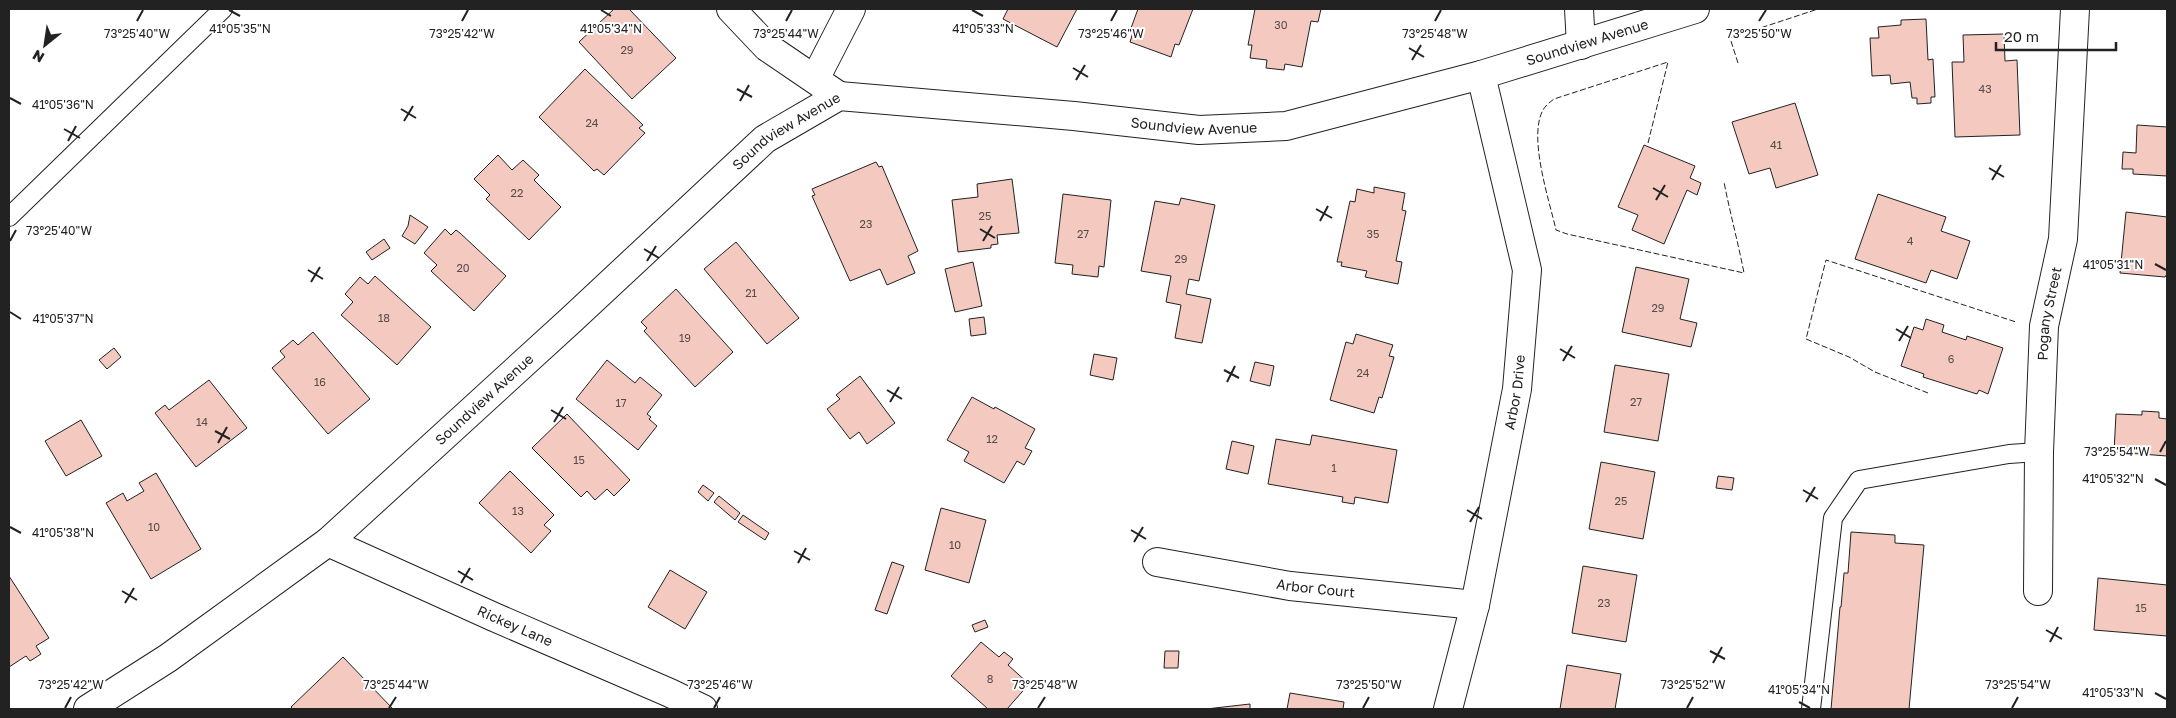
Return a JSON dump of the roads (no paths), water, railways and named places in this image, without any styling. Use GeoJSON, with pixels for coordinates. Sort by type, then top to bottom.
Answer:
{"type":"FeatureCollection","features":[{"type":"Feature","properties":{"kind":"street"},"geometry":{"type":"LineString","coordinates":[[731,9],[767,47],[840,96]]}},
{"type":"Feature","properties":{"kind":"street"},"geometry":{"type":"LineString","coordinates":[[815,79],[851,9]]}},
{"type":"Feature","properties":{"kind":"street"},"geometry":{"type":"LineString","coordinates":[[1579,9],[1581,45]]}},
{"type":"Feature","properties":{"kind":"street","name":"Soundview Avenue"},"geometry":{"type":"LineString","coordinates":[[88,709],[168,658],[328,542],[571,320],[765,139],[840,96],[1074,116],[1199,130],[1286,126],[1481,75],[1695,9]]}},
{"type":"Feature","properties":{"kind":"street","name":"Pogany Street"},"geometry":{"type":"LineString","coordinates":[[2038,590],[2039,452],[2044,326],[2063,239],[2075,9]]}},
{"type":"Feature","properties":{"kind":"street","name":"Arbor Drive"},"geometry":{"type":"LineString","coordinates":[[1448,709],[1475,605],[1517,389],[1527,270],[1481,75]]}},
{"type":"Feature","properties":{"kind":"street","name":"Rickey Lane"},"geometry":{"type":"LineString","coordinates":[[328,542],[494,617],[670,692],[703,709]]}},
{"type":"Feature","properties":{"kind":"street","name":"Arbor Court"},"geometry":{"type":"LineString","coordinates":[[1157,562],[1290,586],[1475,605]]}},
{"type":"Feature","properties":{"kind":"lane"},"geometry":{"type":"LineString","coordinates":[[9,217],[223,9]]}},
{"type":"Feature","properties":{"kind":"lane"},"geometry":{"type":"LineString","coordinates":[[1811,709],[1833,518],[1859,480],[2009,454],[2039,452]]}}]}
